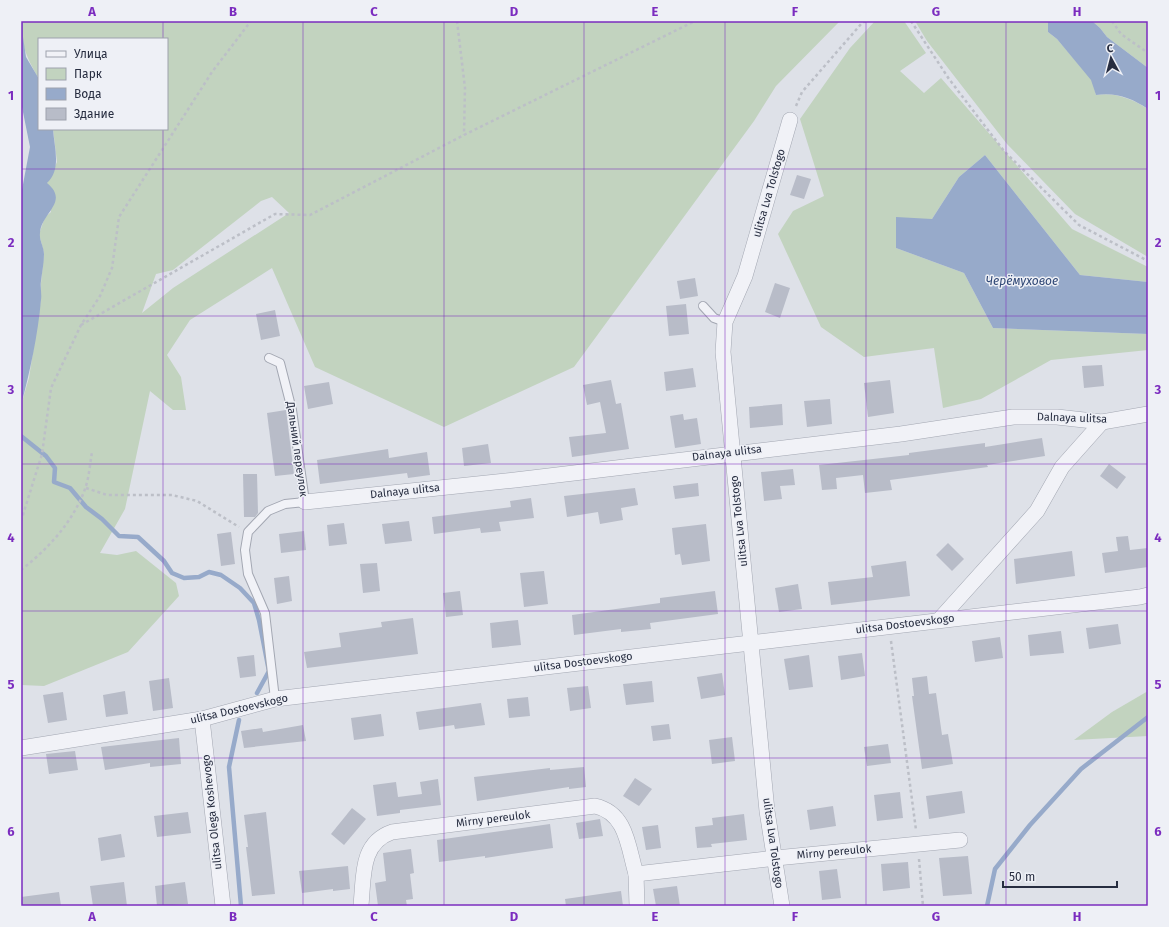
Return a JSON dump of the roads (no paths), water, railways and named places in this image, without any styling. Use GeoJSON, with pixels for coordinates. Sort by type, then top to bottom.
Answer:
{"type":"FeatureCollection","features":[{"type":"Feature","properties":{"kind":"street","name":"ulitsa Lva Tolstogo"},"geometry":{"type":"LineString","coordinates":[[782,906],[776,858],[767,811],[723,352],[725,322],[746,276],[790,120]]}},
{"type":"Feature","properties":{"kind":"street","name":"Dalnaya ulitsa"},"geometry":{"type":"LineString","coordinates":[[306,502],[514,480],[901,434],[1013,417],[1057,416],[1102,422],[1148,414]]}},
{"type":"Feature","properties":{"kind":"street"},"geometry":{"type":"LineString","coordinates":[[939,620],[1037,511],[1062,467],[1102,422]]}},
{"type":"Feature","properties":{"kind":"street","name":"ulitsa Dostoevskogo"},"geometry":{"type":"LineString","coordinates":[[21,748],[202,719],[275,699],[1148,595]]}},
{"type":"Feature","properties":{"kind":"street","name":"ulitsa Olega Koshevogo"},"geometry":{"type":"LineString","coordinates":[[202,719],[223,906]]}},
{"type":"Feature","properties":{"kind":"street","name":"Mirny pereulok"},"geometry":{"type":"LineString","coordinates":[[359,906],[369,850],[383,835],[392,832],[595,806],[605,808],[614,814],[620,821],[636,874],[637,906]]}},
{"type":"Feature","properties":{"kind":"street","name":"Mirny pereulok"},"geometry":{"type":"LineString","coordinates":[[636,874],[776,858],[960,840]]}},
{"type":"Feature","properties":{"kind":"lane"},"geometry":{"type":"LineString","coordinates":[[703,306],[714,318],[725,322]]}},
{"type":"Feature","properties":{"kind":"lane","name":"Дальний переулок"},"geometry":{"type":"LineString","coordinates":[[268,358],[280,364],[292,410],[306,502],[285,504],[268,511],[248,532],[245,550],[248,574],[265,614],[275,699]]}},
{"type":"Feature","properties":{"kind":"water"},"geometry":{"type":"Polygon","coordinates":[[[21,21],[23,21],[23,37],[26,57],[38,77],[38,130],[53,130],[56,165],[52,177],[47,183],[56,196],[55,202],[45,219],[40,233],[44,254],[38,326],[21,405],[21,195],[30,147],[21,102],[21,21]]]}},
{"type":"Feature","properties":{"kind":"water"},"geometry":{"type":"Polygon","coordinates":[[[1048,21],[1092,21],[1107,37],[1148,68],[1148,109],[1130,99],[1117,95],[1096,95],[1091,80],[1057,39],[1048,32],[1048,21]]]}},
{"type":"Feature","properties":{"kind":"water","name":"Черёмуховое"},"geometry":{"type":"Polygon","coordinates":[[[985,155],[1080,275],[1148,282],[1148,334],[993,328],[964,273],[896,248],[896,217],[932,219],[959,177],[985,155]]]}},
{"type":"Feature","properties":{"kind":"waterway"},"geometry":{"type":"LineString","coordinates":[[21,436],[46,456],[55,468],[54,482],[70,488],[86,507],[102,519],[119,536],[138,537],[164,561],[172,573],[184,578],[199,577],[209,572],[221,575],[240,588],[254,603],[259,620],[269,671],[257,693]]}},
{"type":"Feature","properties":{"kind":"waterway"},"geometry":{"type":"LineString","coordinates":[[987,906],[995,869],[1030,825],[1081,769],[1148,717]]}},
{"type":"Feature","properties":{"kind":"waterway"},"geometry":{"type":"LineString","coordinates":[[239,720],[229,767],[241,906]]}}]}
